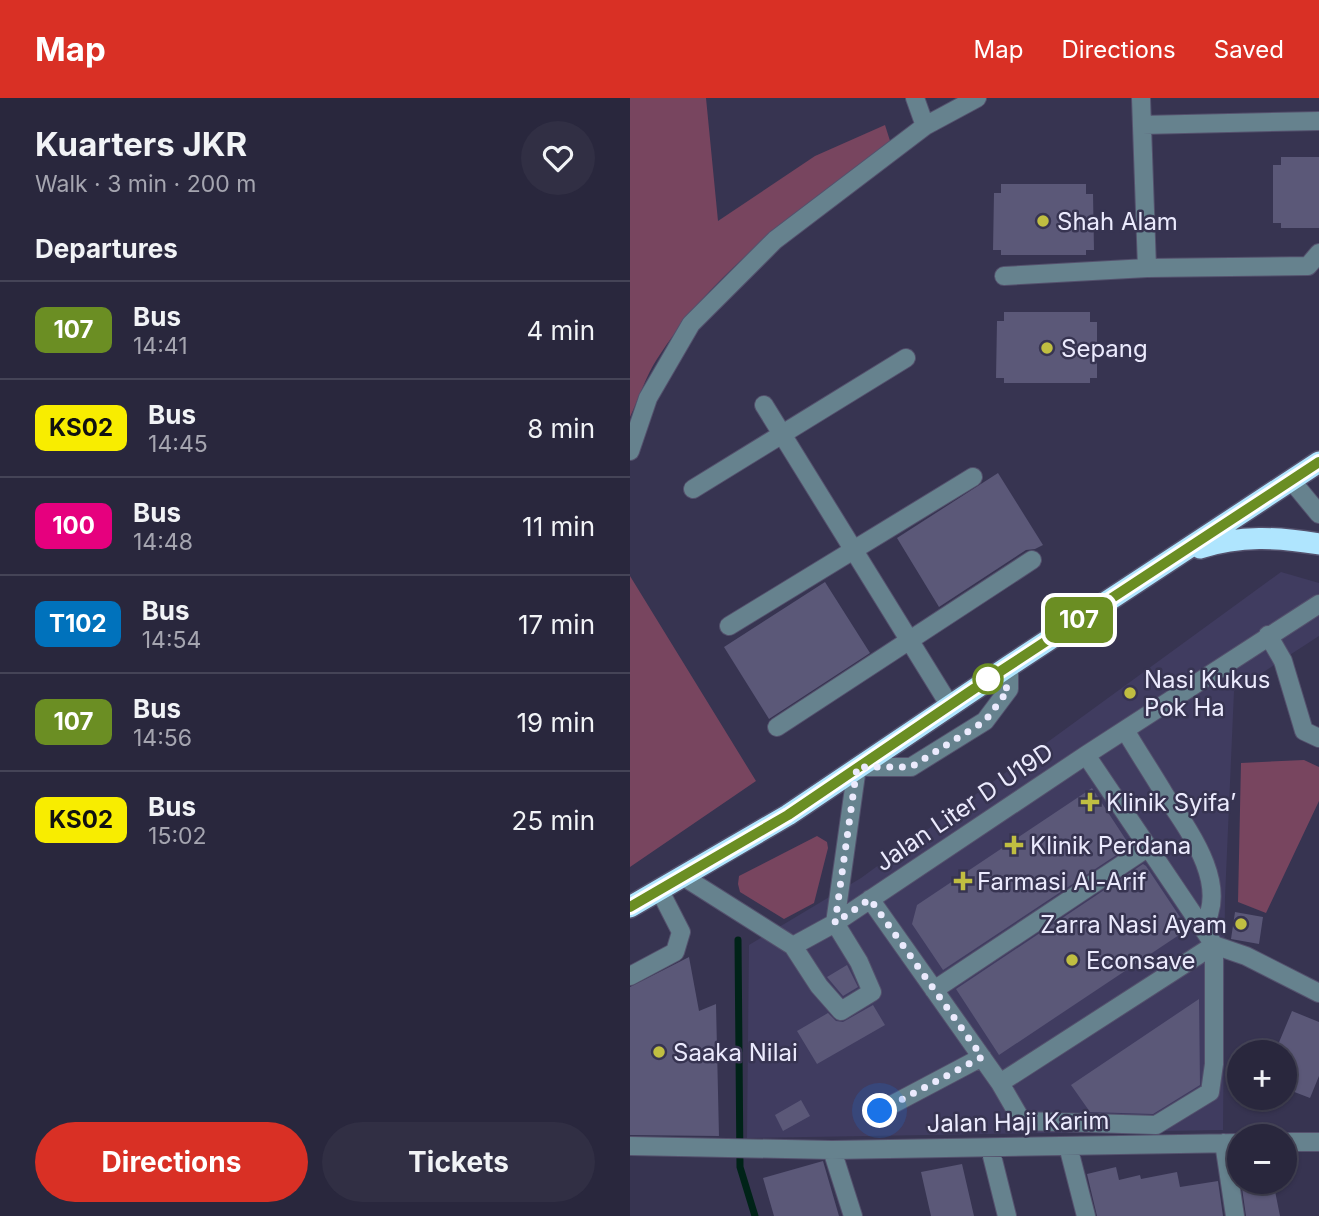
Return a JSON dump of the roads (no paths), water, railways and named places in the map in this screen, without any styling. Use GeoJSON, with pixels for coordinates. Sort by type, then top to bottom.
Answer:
{"type":"FeatureCollection","features":[{"type":"Feature","properties":{"kind":"highway"},"geometry":{"type":"LineString","coordinates":[[630,907],[788,815],[1319,462]]}},
{"type":"Feature","properties":{"kind":"highway"},"geometry":{"type":"LineString","coordinates":[[1181,554],[1214,543],[1250,538],[1285,538],[1319,544]]}},
{"type":"Feature","properties":{"kind":"street"},"geometry":{"type":"LineString","coordinates":[[915,98],[925,126]]}},
{"type":"Feature","properties":{"kind":"street"},"geometry":{"type":"LineString","coordinates":[[630,451],[648,398],[691,324],[775,240],[925,126],[977,98]]}},
{"type":"Feature","properties":{"kind":"street"},"geometry":{"type":"LineString","coordinates":[[1141,98],[1147,268]]}},
{"type":"Feature","properties":{"kind":"street"},"geometry":{"type":"LineString","coordinates":[[1142,125],[1319,121]]}},
{"type":"Feature","properties":{"kind":"street"},"geometry":{"type":"LineString","coordinates":[[1004,276],[1147,268],[1308,265],[1319,253]]}},
{"type":"Feature","properties":{"kind":"street"},"geometry":{"type":"LineString","coordinates":[[693,489],[906,358]]}},
{"type":"Feature","properties":{"kind":"street"},"geometry":{"type":"LineString","coordinates":[[764,405],[950,706]]}},
{"type":"Feature","properties":{"kind":"street"},"geometry":{"type":"LineString","coordinates":[[729,626],[972,477]]}},
{"type":"Feature","properties":{"kind":"street"},"geometry":{"type":"LineString","coordinates":[[1291,480],[1319,514]]}},
{"type":"Feature","properties":{"kind":"street"},"geometry":{"type":"LineString","coordinates":[[777,727],[1032,560]]}},
{"type":"Feature","properties":{"kind":"street","name":"Jalan Liter D U19D"},"geometry":{"type":"LineString","coordinates":[[793,946],[835,923],[1268,635],[1319,604]]}},
{"type":"Feature","properties":{"kind":"street"},"geometry":{"type":"LineString","coordinates":[[1268,635],[1283,661],[1304,731],[1319,738]]}},
{"type":"Feature","properties":{"kind":"street"},"geometry":{"type":"LineString","coordinates":[[684,877],[793,946],[819,986],[841,1011],[872,992],[859,961],[835,923],[857,767],[911,767],[985,721],[1009,689],[1009,666]]}},
{"type":"Feature","properties":{"kind":"street"},"geometry":{"type":"LineString","coordinates":[[1125,730],[1194,836],[1205,864],[1211,886],[1209,918],[1202,928]]}},
{"type":"Feature","properties":{"kind":"street"},"geometry":{"type":"LineString","coordinates":[[870,899],[1000,1083],[1022,1121],[1156,1125],[1210,1092],[1214,1064],[1214,945],[1086,755]]}},
{"type":"Feature","properties":{"kind":"street"},"geometry":{"type":"LineString","coordinates":[[934,990],[1147,848]]}},
{"type":"Feature","properties":{"kind":"street"},"geometry":{"type":"LineString","coordinates":[[630,976],[675,952],[681,933],[660,891]]}},
{"type":"Feature","properties":{"kind":"street"},"geometry":{"type":"LineString","coordinates":[[1214,945],[1246,956],[1319,993]]}},
{"type":"Feature","properties":{"kind":"street"},"geometry":{"type":"LineString","coordinates":[[1000,1083],[1214,945]]}},
{"type":"Feature","properties":{"kind":"street"},"geometry":{"type":"LineString","coordinates":[[880,1111],[982,1057]]}},
{"type":"Feature","properties":{"kind":"street"},"geometry":{"type":"LineString","coordinates":[[1297,1142],[1319,1142]]}},
{"type":"Feature","properties":{"kind":"street","name":"Jalan Haji Karim"},"geometry":{"type":"LineString","coordinates":[[630,1146],[832,1150],[1227,1143]]}},
{"type":"Feature","properties":{"kind":"street"},"geometry":{"type":"LineString","coordinates":[[1068,1146],[1086,1216]]}},
{"type":"Feature","properties":{"kind":"street"},"geometry":{"type":"LineString","coordinates":[[990,1148],[1007,1216]]}},
{"type":"Feature","properties":{"kind":"street"},"geometry":{"type":"LineString","coordinates":[[832,1150],[853,1216]]}},
{"type":"Feature","properties":{"kind":"street"},"geometry":{"type":"LineString","coordinates":[[1234,1194],[1235,1216]]}},
{"type":"Feature","properties":{"kind":"waterway"},"geometry":{"type":"LineString","coordinates":[[738,940],[740,1167],[755,1216]]}},
{"type":"Feature","properties":{"kind":"place","name":"Shah Alam"},"geometry":{"type":"Point","coordinates":[1043,221]}},
{"type":"Feature","properties":{"kind":"place","name":"Sepang"},"geometry":{"type":"Point","coordinates":[1047,348]}},
{"type":"Feature","properties":{"kind":"place","name":"Nasi Kukus Pok Ha"},"geometry":{"type":"Point","coordinates":[1130,693]}},
{"type":"Feature","properties":{"kind":"place","name":"Klinik Syifa’"},"geometry":{"type":"Point","coordinates":[1090,802]}},
{"type":"Feature","properties":{"kind":"place","name":"Klinik Perdana"},"geometry":{"type":"Point","coordinates":[1014,845]}},
{"type":"Feature","properties":{"kind":"place","name":"Farmasi Al-Arif"},"geometry":{"type":"Point","coordinates":[963,881]}},
{"type":"Feature","properties":{"kind":"place","name":"Zarra Nasi Ayam"},"geometry":{"type":"Point","coordinates":[1241,924]}},
{"type":"Feature","properties":{"kind":"place","name":"Econsave"},"geometry":{"type":"Point","coordinates":[1072,960]}},
{"type":"Feature","properties":{"kind":"place","name":"Saaka Nilai"},"geometry":{"type":"Point","coordinates":[659,1052]}}]}
